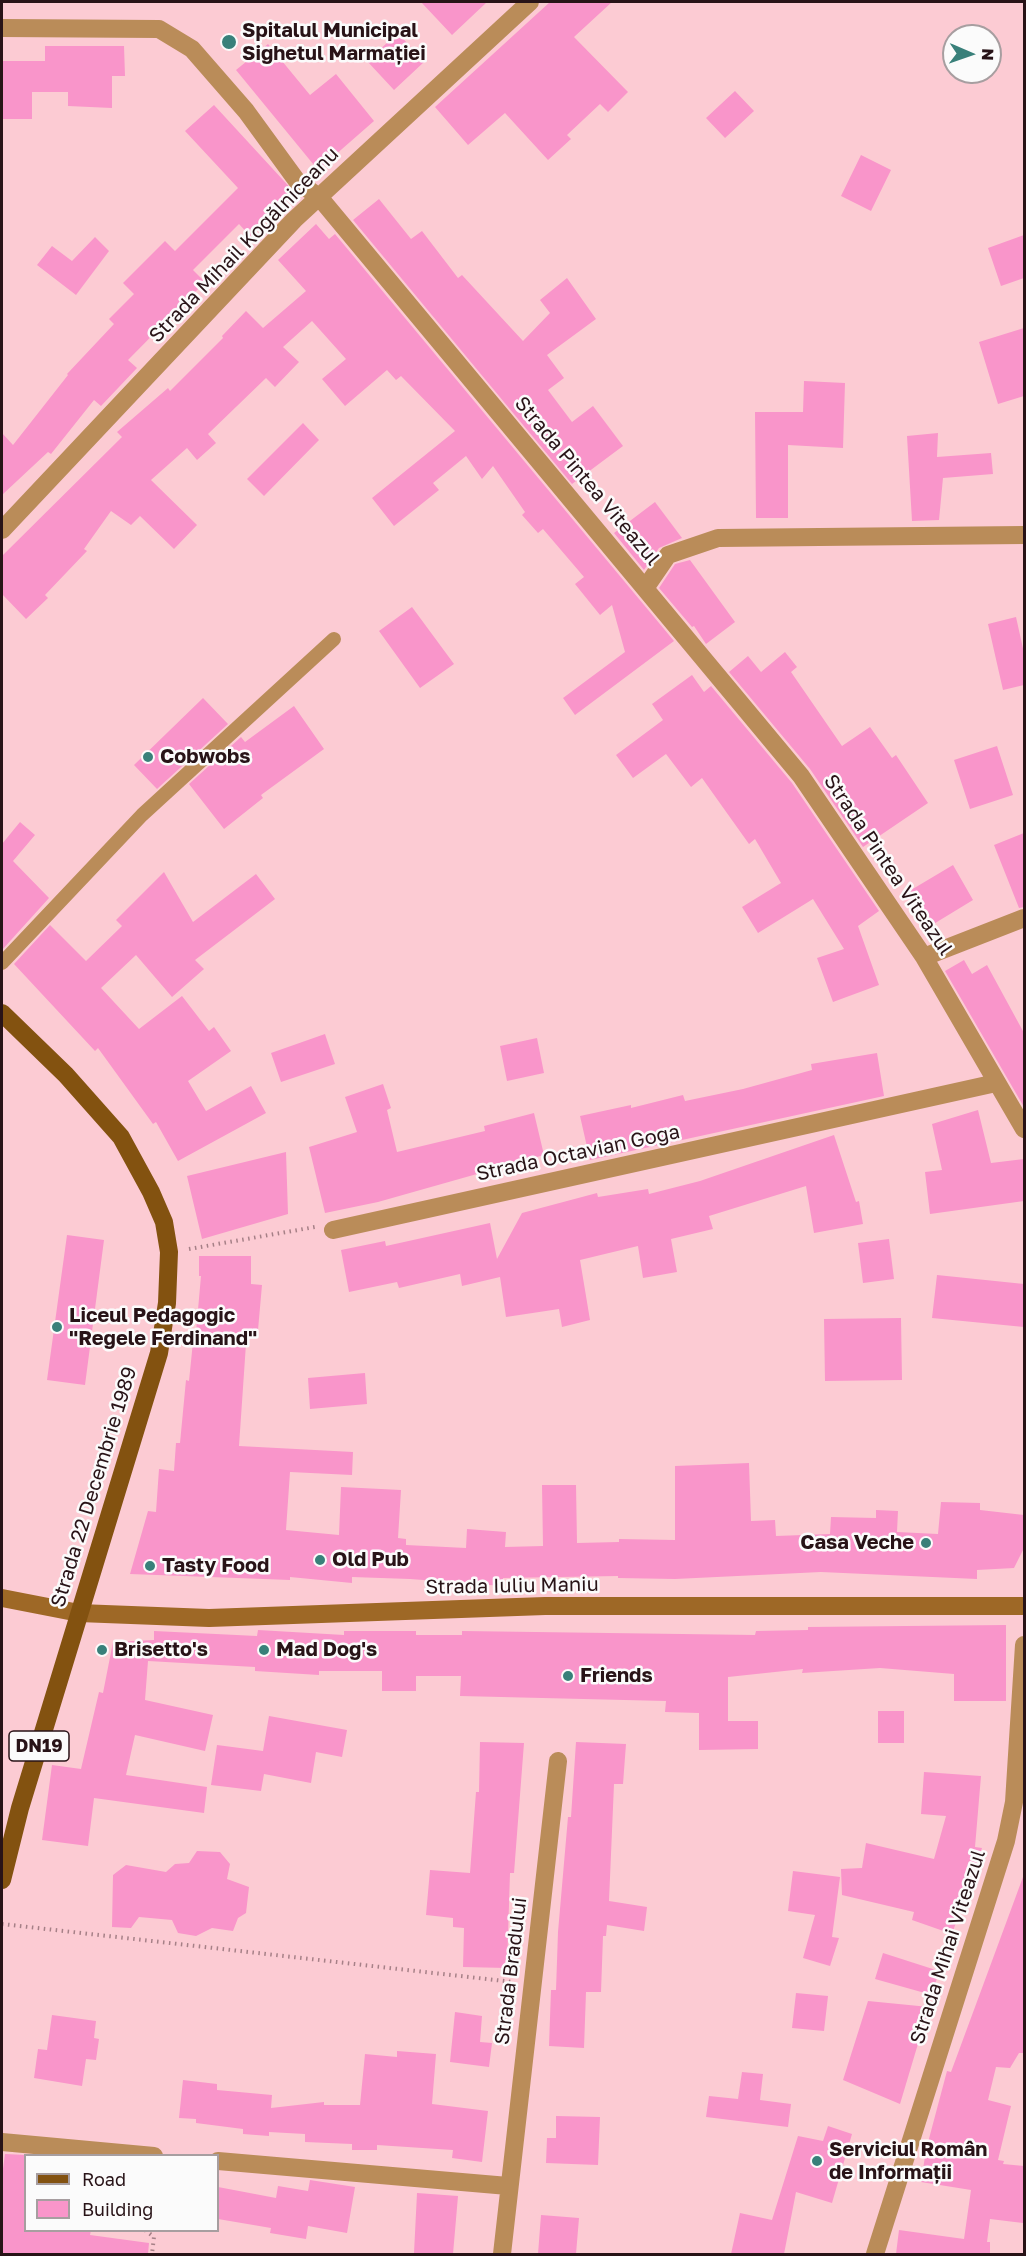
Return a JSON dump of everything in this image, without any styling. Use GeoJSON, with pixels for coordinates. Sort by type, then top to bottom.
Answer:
{"type":"FeatureCollection","features":[{"type":"Feature","properties":{"kind":"main road","name":"Strada 22 Decembrie 1989"},"geometry":{"type":"LineString","coordinates":[[2,1013],[66,1075],[121,1137],[152,1192],[164,1222],[168,1252],[167,1303],[159,1353],[20,1808],[2,1880]]}},
{"type":"Feature","properties":{"kind":"main road","name":"Strada Iuliu Maniu"},"geometry":{"type":"LineString","coordinates":[[2,1598],[79,1612],[209,1618],[545,1606],[1024,1606]]}},
{"type":"Feature","properties":{"kind":"street","name":"Strada Mihail Kogălniceanu"},"geometry":{"type":"LineString","coordinates":[[2,530],[294,220],[530,2]]}},
{"type":"Feature","properties":{"kind":"street","name":"Strada Pintea Viteazul"},"geometry":{"type":"LineString","coordinates":[[2,28],[159,29],[192,49],[246,111],[297,181],[320,198],[801,776],[924,957],[1024,1129]]}},
{"type":"Feature","properties":{"kind":"street"},"geometry":{"type":"LineString","coordinates":[[646,587],[668,555],[718,538],[1024,535]]}},
{"type":"Feature","properties":{"kind":"street"},"geometry":{"type":"LineString","coordinates":[[924,957],[1024,918]]}},
{"type":"Feature","properties":{"kind":"street","name":"Strada Octavian Goga"},"geometry":{"type":"LineString","coordinates":[[333,1230],[996,1083]]}},
{"type":"Feature","properties":{"kind":"street","name":"Strada Mihai Viteazul"},"geometry":{"type":"LineString","coordinates":[[875,2254],[1006,1841],[1014,1802],[1024,1645]]}},
{"type":"Feature","properties":{"kind":"street","name":"Strada Bradului"},"geometry":{"type":"LineString","coordinates":[[502,2254],[558,1761]]}},
{"type":"Feature","properties":{"kind":"street"},"geometry":{"type":"LineString","coordinates":[[2,2142],[132,2154]]}},
{"type":"Feature","properties":{"kind":"street"},"geometry":{"type":"LineString","coordinates":[[219,2161],[508,2186]]}},
{"type":"Feature","properties":{"kind":"lane"},"geometry":{"type":"LineString","coordinates":[[2,963],[141,815],[334,639]]}},
{"type":"Feature","properties":{"kind":"path"},"geometry":{"type":"LineString","coordinates":[[168,1252],[322,1226],[333,1230]]}},
{"type":"Feature","properties":{"kind":"path"},"geometry":{"type":"LineString","coordinates":[[2,1924],[532,1984]]}},
{"type":"Feature","properties":{"kind":"path"},"geometry":{"type":"LineString","coordinates":[[148,2232],[154,2237],[152,2254]]}},
{"type":"Feature","properties":{"kind":"building"},"geometry":{"type":"Polygon","coordinates":[[[421,2],[487,2],[452,35],[421,2]]]}},
{"type":"Feature","properties":{"kind":"building"},"geometry":{"type":"Polygon","coordinates":[[[550,2],[612,2],[574,37],[628,92],[608,112],[600,104],[567,135],[571,139],[548,160],[505,113],[468,145],[435,107],[550,2]]]}},
{"type":"Feature","properties":{"kind":"building"},"geometry":{"type":"Polygon","coordinates":[[[398,33],[424,62],[394,90],[367,61],[398,33]]]}},
{"type":"Feature","properties":{"kind":"building"},"geometry":{"type":"Polygon","coordinates":[[[268,44],[310,95],[336,74],[374,121],[318,170],[236,70],[268,44]]]}},
{"type":"Feature","properties":{"kind":"building"},"geometry":{"type":"Polygon","coordinates":[[[45,46],[124,46],[125,76],[112,76],[112,108],[68,106],[68,92],[32,92],[32,119],[2,119],[2,61],[45,61],[45,46]]]}},
{"type":"Feature","properties":{"kind":"building"},"geometry":{"type":"Polygon","coordinates":[[[735,91],[754,111],[725,138],[706,118],[735,91]]]}},
{"type":"Feature","properties":{"kind":"building"},"geometry":{"type":"Polygon","coordinates":[[[214,105],[295,193],[250,236],[239,224],[193,270],[205,282],[128,360],[137,368],[101,406],[94,400],[51,454],[48,452],[2,495],[2,433],[13,445],[67,374],[114,324],[109,319],[134,294],[123,283],[165,241],[175,251],[238,188],[185,131],[214,105]]]}},
{"type":"Feature","properties":{"kind":"building"},"geometry":{"type":"Polygon","coordinates":[[[861,155],[891,170],[871,211],[841,196],[861,155]]]}},
{"type":"Feature","properties":{"kind":"building"},"geometry":{"type":"Polygon","coordinates":[[[379,199],[411,239],[422,231],[458,278],[462,275],[523,341],[550,313],[540,300],[567,278],[596,319],[547,355],[564,378],[548,390],[572,422],[593,406],[623,446],[572,484],[353,220],[379,199]]]}},
{"type":"Feature","properties":{"kind":"building"},"geometry":{"type":"Polygon","coordinates":[[[316,224],[329,239],[335,234],[674,641],[575,715],[563,698],[625,652],[612,605],[600,615],[575,584],[584,577],[543,529],[538,533],[522,515],[525,512],[493,466],[482,479],[466,456],[433,483],[439,490],[394,526],[372,498],[455,431],[401,376],[396,380],[387,370],[345,406],[322,379],[346,359],[312,321],[283,347],[299,362],[275,387],[266,378],[208,434],[216,443],[197,460],[187,448],[151,480],[197,525],[174,549],[140,516],[131,525],[111,511],[84,549],[87,551],[45,595],[48,598],[26,619],[2,594],[2,556],[122,437],[117,432],[168,388],[170,391],[223,338],[222,336],[246,311],[263,328],[306,291],[278,260],[316,224]]]}},
{"type":"Feature","properties":{"kind":"building"},"geometry":{"type":"Polygon","coordinates":[[[1024,235],[1024,278],[1001,286],[988,248],[1024,235]]]}},
{"type":"Feature","properties":{"kind":"building"},"geometry":{"type":"Polygon","coordinates":[[[95,237],[109,251],[76,295],[37,265],[52,246],[72,261],[95,237]]]}},
{"type":"Feature","properties":{"kind":"building"},"geometry":{"type":"Polygon","coordinates":[[[1024,328],[1024,396],[998,404],[979,342],[1024,328]]]}},
{"type":"Feature","properties":{"kind":"building"},"geometry":{"type":"Polygon","coordinates":[[[804,381],[845,383],[843,448],[788,445],[788,518],[756,518],[755,412],[803,412],[804,381]]]}},
{"type":"Feature","properties":{"kind":"building"},"geometry":{"type":"Polygon","coordinates":[[[303,423],[319,440],[264,496],[247,479],[303,423]]]}},
{"type":"Feature","properties":{"kind":"building"},"geometry":{"type":"Polygon","coordinates":[[[938,433],[937,457],[991,453],[993,474],[943,478],[939,520],[912,521],[907,436],[938,433]]]}},
{"type":"Feature","properties":{"kind":"building"},"geometry":{"type":"Polygon","coordinates":[[[655,502],[682,538],[659,548],[644,570],[614,533],[655,502]]]}},
{"type":"Feature","properties":{"kind":"building"},"geometry":{"type":"Polygon","coordinates":[[[690,560],[735,622],[706,644],[694,626],[692,627],[659,588],[675,564],[690,560]]]}},
{"type":"Feature","properties":{"kind":"building"},"geometry":{"type":"Polygon","coordinates":[[[412,607],[454,664],[420,688],[379,631],[412,607]]]}},
{"type":"Feature","properties":{"kind":"building"},"geometry":{"type":"Polygon","coordinates":[[[1016,617],[1024,653],[1024,685],[1003,690],[988,624],[1016,617]]]}},
{"type":"Feature","properties":{"kind":"building"},"geometry":{"type":"Polygon","coordinates":[[[785,652],[797,667],[791,672],[842,746],[870,727],[892,758],[896,755],[928,803],[863,847],[810,769],[729,672],[748,656],[761,672],[785,652]]]}},
{"type":"Feature","properties":{"kind":"building"},"geometry":{"type":"Polygon","coordinates":[[[692,675],[704,692],[711,686],[792,783],[879,911],[858,926],[879,985],[833,1002],[817,958],[844,949],[813,899],[758,933],[742,907],[781,883],[755,839],[749,844],[702,778],[691,787],[666,754],[633,778],[616,755],[663,720],[652,704],[692,675]]]}},
{"type":"Feature","properties":{"kind":"building"},"geometry":{"type":"Polygon","coordinates":[[[203,698],[228,724],[157,789],[134,765],[203,698]]]}},
{"type":"Feature","properties":{"kind":"building"},"geometry":{"type":"Polygon","coordinates":[[[294,706],[324,749],[261,795],[263,798],[224,829],[189,784],[241,737],[245,742],[294,706]]]}},
{"type":"Feature","properties":{"kind":"building"},"geometry":{"type":"Polygon","coordinates":[[[997,746],[1013,795],[970,809],[954,760],[997,746]]]}},
{"type":"Feature","properties":{"kind":"building"},"geometry":{"type":"Polygon","coordinates":[[[20,822],[35,835],[13,861],[49,898],[2,950],[2,844],[20,822]]]}},
{"type":"Feature","properties":{"kind":"building"},"geometry":{"type":"Polygon","coordinates":[[[1024,833],[1024,907],[1019,908],[994,845],[1024,833]]]}},
{"type":"Feature","properties":{"kind":"building"},"geometry":{"type":"Polygon","coordinates":[[[953,865],[973,900],[927,928],[906,893],[953,865]]]}},
{"type":"Feature","properties":{"kind":"building"},"geometry":{"type":"Polygon","coordinates":[[[164,872],[193,922],[256,874],[275,899],[195,960],[204,969],[172,997],[136,955],[101,988],[139,1029],[182,996],[209,1031],[214,1027],[231,1051],[188,1081],[206,1111],[251,1086],[266,1113],[178,1161],[156,1122],[153,1124],[98,1048],[95,1051],[14,964],[50,925],[86,961],[122,926],[116,920],[164,872]]]}},
{"type":"Feature","properties":{"kind":"building"},"geometry":{"type":"Polygon","coordinates":[[[964,960],[972,974],[987,965],[1024,1033],[1024,1107],[945,971],[964,960]]]}},
{"type":"Feature","properties":{"kind":"building"},"geometry":{"type":"Polygon","coordinates":[[[325,1034],[335,1064],[281,1082],[271,1053],[325,1034]]]}},
{"type":"Feature","properties":{"kind":"building"},"geometry":{"type":"Polygon","coordinates":[[[537,1038],[544,1073],[507,1081],[500,1046],[537,1038]]]}},
{"type":"Feature","properties":{"kind":"building"},"geometry":{"type":"Polygon","coordinates":[[[877,1053],[884,1096],[590,1160],[580,1116],[631,1105],[631,1108],[683,1095],[685,1101],[743,1089],[812,1070],[811,1064],[877,1053]]]}},
{"type":"Feature","properties":{"kind":"building"},"geometry":{"type":"Polygon","coordinates":[[[383,1084],[391,1108],[387,1110],[397,1152],[485,1131],[484,1126],[534,1113],[544,1155],[378,1202],[325,1213],[309,1147],[357,1132],[345,1097],[383,1084]]]}},
{"type":"Feature","properties":{"kind":"building"},"geometry":{"type":"Polygon","coordinates":[[[978,1110],[991,1163],[1024,1159],[1024,1201],[930,1214],[925,1172],[942,1170],[932,1124],[978,1110]]]}},
{"type":"Feature","properties":{"kind":"building"},"geometry":{"type":"Polygon","coordinates":[[[834,1135],[856,1202],[859,1201],[863,1224],[814,1233],[806,1186],[709,1216],[713,1229],[671,1239],[677,1272],[643,1278],[638,1246],[580,1260],[590,1320],[562,1327],[559,1309],[506,1317],[500,1277],[462,1286],[460,1274],[399,1288],[397,1282],[349,1292],[341,1250],[385,1241],[386,1246],[490,1223],[497,1259],[522,1213],[597,1193],[598,1197],[648,1189],[649,1194],[700,1181],[834,1135]]]}},
{"type":"Feature","properties":{"kind":"building"},"geometry":{"type":"Polygon","coordinates":[[[286,1152],[288,1214],[202,1239],[187,1176],[286,1152]]]}},
{"type":"Feature","properties":{"kind":"building"},"geometry":{"type":"Polygon","coordinates":[[[67,1235],[104,1240],[85,1385],[47,1380],[67,1235]]]}},
{"type":"Feature","properties":{"kind":"building"},"geometry":{"type":"Polygon","coordinates":[[[889,1239],[894,1279],[863,1283],[858,1243],[889,1239]]]}},
{"type":"Feature","properties":{"kind":"building"},"geometry":{"type":"Polygon","coordinates":[[[199,1256],[251,1256],[251,1284],[262,1285],[258,1330],[247,1329],[239,1446],[353,1452],[352,1475],[290,1472],[286,1530],[339,1535],[341,1487],[401,1490],[398,1538],[406,1539],[406,1545],[466,1548],[467,1529],[506,1532],[505,1547],[543,1546],[542,1485],[576,1485],[577,1543],[619,1542],[619,1539],[675,1540],[675,1466],[749,1463],[751,1521],[775,1520],[776,1536],[830,1534],[831,1517],[876,1518],[876,1510],[898,1511],[897,1532],[938,1534],[941,1502],[980,1503],[980,1510],[1024,1515],[1024,1548],[1014,1568],[977,1570],[977,1579],[821,1572],[675,1579],[618,1578],[618,1576],[503,1578],[503,1586],[352,1577],[352,1583],[290,1577],[290,1580],[130,1574],[148,1511],[156,1512],[159,1469],[174,1471],[176,1443],[180,1443],[186,1380],[189,1381],[194,1332],[196,1332],[201,1276],[199,1276],[199,1256]]]}},
{"type":"Feature","properties":{"kind":"building"},"geometry":{"type":"Polygon","coordinates":[[[937,1275],[1024,1284],[1024,1327],[932,1318],[937,1275]]]}},
{"type":"Feature","properties":{"kind":"building"},"geometry":{"type":"Polygon","coordinates":[[[901,1318],[902,1380],[825,1381],[824,1319],[901,1318]]]}},
{"type":"Feature","properties":{"kind":"building"},"geometry":{"type":"Polygon","coordinates":[[[365,1373],[367,1404],[310,1409],[308,1378],[365,1373]]]}},
{"type":"Feature","properties":{"kind":"building"},"geometry":{"type":"Polygon","coordinates":[[[1006,1625],[1006,1701],[954,1701],[954,1674],[880,1668],[802,1673],[803,1669],[728,1677],[728,1721],[758,1721],[758,1749],[699,1750],[699,1713],[665,1712],[666,1701],[460,1696],[461,1676],[416,1676],[416,1691],[382,1691],[382,1671],[319,1671],[319,1675],[255,1671],[255,1667],[148,1661],[145,1700],[213,1715],[205,1751],[135,1735],[126,1775],[207,1787],[204,1813],[94,1798],[88,1846],[42,1840],[52,1765],[81,1769],[99,1692],[103,1693],[113,1642],[154,1640],[154,1631],[257,1636],[258,1630],[344,1635],[344,1631],[416,1631],[416,1635],[462,1635],[462,1631],[755,1635],[756,1631],[808,1630],[808,1627],[1006,1625]]]}},
{"type":"Feature","properties":{"kind":"building"},"geometry":{"type":"Polygon","coordinates":[[[878,1711],[904,1711],[904,1743],[878,1743],[878,1711]]]}},
{"type":"Feature","properties":{"kind":"building"},"geometry":{"type":"Polygon","coordinates":[[[269,1716],[347,1730],[342,1757],[316,1752],[311,1783],[264,1774],[261,1791],[211,1785],[217,1745],[263,1751],[269,1716]]]}},
{"type":"Feature","properties":{"kind":"building"},"geometry":{"type":"Polygon","coordinates":[[[480,1742],[524,1743],[514,1873],[510,1873],[507,1968],[463,1967],[464,1928],[453,1927],[453,1918],[426,1915],[430,1870],[470,1873],[476,1792],[479,1792],[480,1742]]]}},
{"type":"Feature","properties":{"kind":"building"},"geometry":{"type":"Polygon","coordinates":[[[576,1742],[626,1744],[623,1784],[614,1784],[609,1901],[647,1907],[644,1931],[607,1925],[606,1936],[603,1936],[601,1992],[586,1992],[584,2048],[549,2046],[551,1990],[556,1990],[558,1932],[568,1817],[571,1817],[576,1742]]]}},
{"type":"Feature","properties":{"kind":"building"},"geometry":{"type":"Polygon","coordinates":[[[924,1772],[981,1776],[975,1847],[982,1848],[952,1934],[912,1920],[914,1912],[842,1895],[841,1869],[862,1868],[866,1843],[934,1859],[946,1816],[921,1814],[924,1772]]]}},
{"type":"Feature","properties":{"kind":"building"},"geometry":{"type":"Polygon","coordinates":[[[197,1851],[220,1852],[230,1864],[227,1879],[249,1887],[246,1913],[238,1918],[233,1931],[212,1928],[196,1936],[178,1933],[172,1920],[139,1917],[131,1928],[112,1927],[113,1875],[126,1865],[166,1872],[175,1864],[189,1863],[197,1851]]]}},
{"type":"Feature","properties":{"kind":"building"},"geometry":{"type":"Polygon","coordinates":[[[793,1871],[840,1877],[832,1937],[839,1938],[830,1966],[803,1958],[815,1915],[788,1911],[793,1871]]]}},
{"type":"Feature","properties":{"kind":"building"},"geometry":{"type":"Polygon","coordinates":[[[1023,1877],[1024,2053],[1019,2053],[1010,2068],[996,2067],[988,2100],[1011,2106],[998,2160],[1004,2161],[1003,2164],[1024,2166],[1023,2223],[990,2219],[987,2242],[990,2242],[990,2254],[896,2254],[899,2230],[964,2239],[971,2190],[921,2182],[926,2150],[947,2071],[951,2072],[1023,1877]]]}},
{"type":"Feature","properties":{"kind":"building"},"geometry":{"type":"Polygon","coordinates":[[[883,1953],[939,1971],[932,1995],[875,1979],[883,1953]]]}},
{"type":"Feature","properties":{"kind":"building"},"geometry":{"type":"Polygon","coordinates":[[[796,1993],[828,1996],[824,2031],[792,2028],[796,1993]]]}},
{"type":"Feature","properties":{"kind":"building"},"geometry":{"type":"Polygon","coordinates":[[[868,2001],[929,2007],[900,2104],[843,2080],[868,2001]]]}},
{"type":"Feature","properties":{"kind":"building"},"geometry":{"type":"Polygon","coordinates":[[[455,2012],[482,2016],[480,2042],[492,2043],[489,2067],[450,2062],[455,2012]]]}},
{"type":"Feature","properties":{"kind":"building"},"geometry":{"type":"Polygon","coordinates":[[[52,2015],[96,2021],[94,2038],[99,2039],[96,2060],[86,2059],[82,2086],[34,2078],[38,2049],[47,2050],[52,2015]]]}},
{"type":"Feature","properties":{"kind":"building"},"geometry":{"type":"Polygon","coordinates":[[[397,2051],[436,2054],[432,2104],[488,2111],[482,2162],[452,2158],[453,2150],[377,2145],[377,2150],[352,2150],[352,2144],[305,2142],[305,2134],[269,2132],[269,2136],[243,2134],[243,2129],[196,2123],[196,2119],[179,2118],[183,2080],[217,2084],[217,2090],[272,2095],[271,2108],[324,2102],[324,2105],[360,2105],[365,2054],[397,2057],[397,2051]]]}},
{"type":"Feature","properties":{"kind":"building"},"geometry":{"type":"Polygon","coordinates":[[[742,2072],[763,2074],[760,2100],[791,2104],[788,2127],[706,2117],[709,2096],[738,2099],[742,2072]]]}},
{"type":"Feature","properties":{"kind":"building"},"geometry":{"type":"Polygon","coordinates":[[[556,2116],[600,2117],[598,2165],[546,2163],[547,2138],[556,2138],[556,2116]]]}},
{"type":"Feature","properties":{"kind":"building"},"geometry":{"type":"Polygon","coordinates":[[[828,2126],[852,2134],[832,2203],[796,2192],[784,2254],[731,2254],[740,2213],[772,2220],[798,2136],[823,2141],[828,2126]]]}},
{"type":"Feature","properties":{"kind":"building"},"geometry":{"type":"Polygon","coordinates":[[[5,2154],[24,2155],[24,2232],[91,2232],[90,2235],[149,2243],[148,2254],[2,2254],[2,2176],[5,2154]]]}},
{"type":"Feature","properties":{"kind":"building"},"geometry":{"type":"Polygon","coordinates":[[[310,2180],[355,2187],[347,2233],[308,2226],[306,2239],[270,2233],[271,2228],[219,2219],[219,2187],[276,2198],[278,2186],[308,2191],[310,2180]]]}},
{"type":"Feature","properties":{"kind":"building"},"geometry":{"type":"Polygon","coordinates":[[[417,2193],[458,2196],[453,2254],[414,2253],[417,2193]]]}},
{"type":"Feature","properties":{"kind":"building"},"geometry":{"type":"Polygon","coordinates":[[[541,2215],[579,2218],[576,2254],[538,2254],[541,2215]]]}},
{"type":"Feature","properties":{"kind":"place","name":"Spitalul Municipal Sighetul Marmației"},"geometry":{"type":"Point","coordinates":[229,42]}},
{"type":"Feature","properties":{"kind":"place","name":"Cobwobs"},"geometry":{"type":"Point","coordinates":[148,757]}},
{"type":"Feature","properties":{"kind":"place","name":"Liceul Pedagogic \"Regele Ferdinand\""},"geometry":{"type":"Point","coordinates":[57,1327]}},
{"type":"Feature","properties":{"kind":"place","name":"Casa Veche"},"geometry":{"type":"Point","coordinates":[926,1543]}},
{"type":"Feature","properties":{"kind":"place","name":"Old Pub"},"geometry":{"type":"Point","coordinates":[320,1560]}},
{"type":"Feature","properties":{"kind":"place","name":"Tasty Food"},"geometry":{"type":"Point","coordinates":[150,1566]}},
{"type":"Feature","properties":{"kind":"place","name":"Brisetto's"},"geometry":{"type":"Point","coordinates":[102,1650]}},
{"type":"Feature","properties":{"kind":"place","name":"Mad Dog's"},"geometry":{"type":"Point","coordinates":[264,1650]}},
{"type":"Feature","properties":{"kind":"place","name":"Friends"},"geometry":{"type":"Point","coordinates":[568,1676]}},
{"type":"Feature","properties":{"kind":"place","name":"Serviciul Român de Informații"},"geometry":{"type":"Point","coordinates":[817,2161]}}]}
